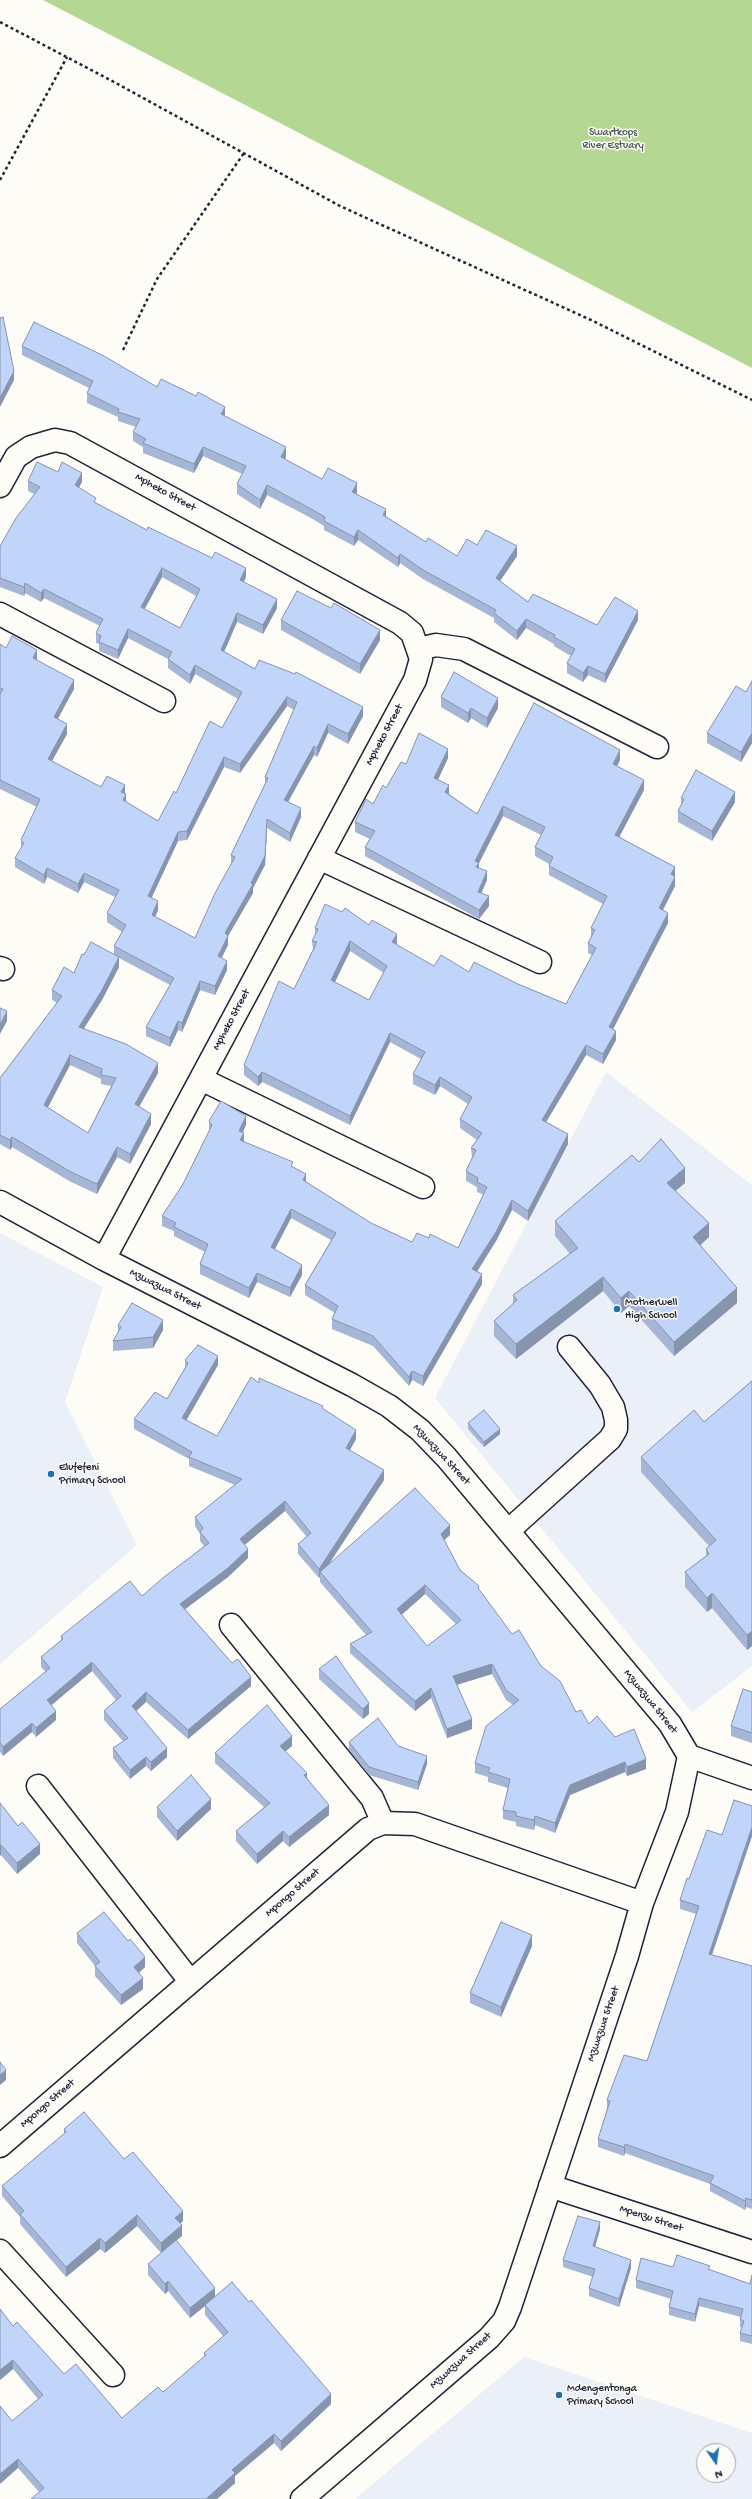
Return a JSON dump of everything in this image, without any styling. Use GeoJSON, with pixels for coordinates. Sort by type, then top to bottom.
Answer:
{"type":"FeatureCollection","features":[{"type":"Feature","properties":{"kind":"street","name":"Mpheko Street"},"geometry":{"type":"LineString","coordinates":[[0,486],[16,457],[31,447],[55,440],[70,443],[400,623],[412,633],[419,649],[421,660],[415,680],[104,1259]]}},
{"type":"Feature","properties":{"kind":"street"},"geometry":{"type":"LineString","coordinates":[[0,614],[164,701]]}},
{"type":"Feature","properties":{"kind":"street"},"geometry":{"type":"LineString","coordinates":[[419,649],[436,645],[464,649],[657,747]]}},
{"type":"Feature","properties":{"kind":"street"},"geometry":{"type":"LineString","coordinates":[[319,858],[540,962]]}},
{"type":"Feature","properties":{"kind":"street"},"geometry":{"type":"LineString","coordinates":[[201,1079],[423,1187]]}},
{"type":"Feature","properties":{"kind":"street","name":"Mzwazwa Street"},"geometry":{"type":"LineString","coordinates":[[0,1202],[104,1259],[352,1385],[389,1406],[431,1441],[670,1724],[689,1756],[677,1812],[642,1903],[627,1956],[510,2307],[504,2321],[489,2338],[302,2499]]}},
{"type":"Feature","properties":{"kind":"street"},"geometry":{"type":"LineString","coordinates":[[508,1531],[610,1439],[616,1429],[616,1420],[613,1407],[603,1390],[568,1347]]}},
{"type":"Feature","properties":{"kind":"street"},"geometry":{"type":"LineString","coordinates":[[232,1625],[372,1798],[383,1823]]}},
{"type":"Feature","properties":{"kind":"street"},"geometry":{"type":"LineString","coordinates":[[689,1756],[752,1778]]}},
{"type":"Feature","properties":{"kind":"street"},"geometry":{"type":"LineString","coordinates":[[38,1786],[190,1981]]}},
{"type":"Feature","properties":{"kind":"street","name":"Mpongo Street"},"geometry":{"type":"LineString","coordinates":[[0,2146],[368,1829],[383,1823],[415,1824],[642,1903]]}},
{"type":"Feature","properties":{"kind":"street","name":"Mpenzu Street"},"geometry":{"type":"LineString","coordinates":[[550,2186],[752,2252]]}},
{"type":"Feature","properties":{"kind":"street"},"geometry":{"type":"LineString","coordinates":[[0,2251],[113,2376]]}},
{"type":"Feature","properties":{"kind":"path"},"geometry":{"type":"LineString","coordinates":[[0,22],[340,206],[591,320],[752,400]]}},
{"type":"Feature","properties":{"kind":"path"},"geometry":{"type":"LineString","coordinates":[[0,180],[67,57]]}},
{"type":"Feature","properties":{"kind":"path"},"geometry":{"type":"LineString","coordinates":[[123,350],[157,279],[244,153]]}},
{"type":"Feature","properties":{"kind":"shaded area","name":"Motherwell High School"},"geometry":{"type":"Polygon","coordinates":[[[606,1072],[752,1185],[752,1666],[692,1712],[435,1398],[606,1072]]]}},
{"type":"Feature","properties":{"kind":"shaded area","name":"Elufefeni Primary School"},"geometry":{"type":"Polygon","coordinates":[[[0,1233],[103,1287],[65,1402],[137,1545],[0,1664],[0,1233]]]}},
{"type":"Feature","properties":{"kind":"shaded area","name":"Mdengentonga Primary School"},"geometry":{"type":"Polygon","coordinates":[[[524,2357],[752,2433],[752,2499],[355,2499],[524,2357]]]}},
{"type":"Feature","properties":{"kind":"green space","name":"Swartkops River Estuary"},"geometry":{"type":"Polygon","coordinates":[[[43,0],[752,0],[752,368],[43,0]]]}},
{"type":"Feature","properties":{"kind":"building"},"geometry":{"type":"Polygon","coordinates":[[[3,317],[14,371],[0,398],[0,318],[3,317]]]}},
{"type":"Feature","properties":{"kind":"building"},"geometry":{"type":"Polygon","coordinates":[[[34,322],[104,356],[157,387],[161,379],[196,396],[198,392],[225,407],[221,414],[286,447],[281,457],[322,479],[328,468],[357,483],[352,492],[386,509],[383,515],[426,542],[428,538],[457,556],[467,539],[477,545],[486,530],[517,546],[496,578],[528,602],[533,594],[597,625],[615,597],[638,611],[605,674],[588,666],[583,673],[567,663],[575,649],[554,637],[555,635],[526,619],[517,631],[494,613],[496,610],[423,570],[400,554],[398,558],[358,530],[354,537],[324,521],[325,517],[267,485],[260,500],[237,484],[246,466],[203,447],[194,464],[143,443],[146,439],[133,432],[140,419],[118,412],[119,409],[87,393],[93,381],[22,346],[34,322]]]}},
{"type":"Feature","properties":{"kind":"building"},"geometry":{"type":"Polygon","coordinates":[[[37,462],[58,472],[62,462],[82,473],[75,485],[96,498],[94,502],[147,530],[148,527],[212,558],[215,552],[246,568],[240,580],[277,599],[263,625],[237,613],[221,650],[255,669],[259,660],[295,674],[296,672],[363,707],[348,734],[328,724],[317,748],[314,746],[284,800],[301,808],[290,833],[267,819],[265,856],[251,883],[253,884],[225,933],[228,936],[218,956],[227,961],[215,986],[200,981],[182,1023],[178,1021],[170,1038],[146,1027],[174,978],[114,946],[126,925],[107,913],[119,890],[84,873],[78,884],[47,868],[44,875],[15,858],[24,843],[21,840],[40,799],[0,780],[0,694],[3,689],[0,688],[0,644],[6,648],[12,636],[37,650],[33,658],[74,680],[54,717],[67,724],[48,759],[101,787],[107,776],[125,785],[121,792],[126,794],[123,800],[158,821],[174,791],[176,793],[210,721],[222,728],[242,692],[195,665],[190,675],[168,659],[172,652],[128,629],[118,650],[99,642],[101,636],[96,633],[103,619],[44,589],[41,593],[25,583],[24,587],[0,578],[0,546],[16,518],[40,487],[28,481],[37,462]],[[162,568],[141,607],[180,628],[200,589],[162,568]],[[287,697],[240,764],[224,757],[187,831],[178,832],[148,896],[158,901],[152,915],[195,938],[215,893],[235,857],[231,855],[268,778],[265,777],[297,702],[287,697]]]}},
{"type":"Feature","properties":{"kind":"building"},"geometry":{"type":"Polygon","coordinates":[[[297,591],[331,608],[334,603],[380,630],[360,664],[281,620],[297,591]]]}},
{"type":"Feature","properties":{"kind":"building"},"geometry":{"type":"Polygon","coordinates":[[[454,672],[498,698],[487,718],[471,708],[468,713],[441,697],[454,672]]]}},
{"type":"Feature","properties":{"kind":"building"},"geometry":{"type":"Polygon","coordinates":[[[752,681],[752,733],[741,752],[707,733],[736,686],[746,692],[752,681]]]}},
{"type":"Feature","properties":{"kind":"building"},"geometry":{"type":"Polygon","coordinates":[[[534,703],[620,750],[613,764],[644,780],[615,835],[675,867],[671,874],[675,877],[659,908],[668,913],[609,1027],[616,1031],[603,1054],[586,1045],[542,1120],[568,1134],[528,1211],[512,1200],[496,1232],[472,1269],[482,1274],[423,1376],[412,1371],[409,1377],[373,1336],[332,1319],[338,1306],[305,1285],[336,1233],[291,1209],[271,1247],[302,1265],[290,1288],[257,1273],[249,1288],[200,1264],[208,1244],[174,1227],[176,1223],[162,1216],[183,1184],[212,1125],[209,1121],[221,1101],[246,1116],[239,1131],[244,1133],[240,1140],[293,1162],[291,1166],[306,1174],[303,1180],[371,1223],[412,1242],[417,1233],[429,1238],[430,1234],[458,1248],[487,1187],[477,1182],[478,1178],[466,1171],[476,1150],[471,1148],[482,1133],[460,1119],[472,1097],[440,1077],[435,1085],[413,1074],[425,1052],[390,1033],[350,1116],[262,1072],[258,1077],[244,1065],[279,981],[294,989],[317,942],[312,941],[318,929],[315,928],[325,904],[342,912],[345,908],[369,925],[372,920],[397,934],[392,942],[434,966],[441,955],[469,972],[474,962],[518,984],[566,1004],[596,948],[588,943],[595,930],[591,928],[607,896],[549,866],[553,857],[535,847],[545,827],[503,806],[475,861],[479,863],[476,867],[487,871],[478,892],[489,896],[479,910],[365,847],[375,831],[355,822],[366,799],[373,804],[383,785],[386,788],[401,762],[406,764],[419,733],[448,749],[434,778],[449,785],[445,792],[477,814],[534,703]],[[350,941],[331,980],[369,1000],[387,966],[350,941]]]}},
{"type":"Feature","properties":{"kind":"building"},"geometry":{"type":"Polygon","coordinates":[[[696,770],[735,792],[712,831],[678,811],[684,799],[681,798],[696,770]]]}},
{"type":"Feature","properties":{"kind":"building"},"geometry":{"type":"Polygon","coordinates":[[[91,942],[119,957],[102,990],[79,1027],[126,1044],[158,1063],[135,1104],[151,1114],[130,1154],[117,1147],[97,1184],[71,1172],[12,1137],[10,1140],[0,1135],[0,1078],[62,996],[52,990],[64,967],[74,973],[82,954],[84,955],[91,942]],[[70,1055],[44,1105],[88,1133],[116,1078],[101,1075],[102,1069],[70,1055]]]}},
{"type":"Feature","properties":{"kind":"building"},"geometry":{"type":"Polygon","coordinates":[[[0,1008],[7,1011],[0,1025],[0,1008]]]}},
{"type":"Feature","properties":{"kind":"building"},"geometry":{"type":"Polygon","coordinates":[[[661,1139],[685,1168],[667,1183],[709,1223],[693,1237],[737,1288],[674,1342],[629,1291],[621,1298],[603,1277],[516,1344],[494,1321],[517,1300],[513,1295],[578,1248],[555,1221],[632,1155],[639,1162],[661,1139]]]}},
{"type":"Feature","properties":{"kind":"building"},"geometry":{"type":"Polygon","coordinates":[[[132,1303],[163,1320],[153,1337],[113,1341],[121,1327],[118,1325],[132,1303]]]}},
{"type":"Feature","properties":{"kind":"building"},"geometry":{"type":"Polygon","coordinates":[[[198,1345],[218,1356],[182,1418],[217,1436],[251,1377],[259,1383],[259,1378],[323,1406],[322,1408],[356,1430],[346,1448],[384,1470],[319,1569],[298,1544],[311,1533],[285,1501],[240,1539],[248,1549],[228,1568],[180,1604],[232,1663],[238,1659],[251,1677],[188,1730],[146,1692],[132,1706],[167,1748],[151,1762],[146,1757],[130,1770],[113,1748],[128,1738],[104,1711],[121,1696],[92,1662],[47,1700],[56,1711],[36,1728],[32,1723],[3,1747],[0,1742],[0,1709],[50,1668],[41,1657],[63,1639],[61,1636],[130,1581],[142,1596],[164,1577],[209,1543],[200,1532],[203,1528],[195,1517],[242,1479],[189,1457],[192,1452],[134,1419],[155,1392],[167,1399],[188,1363],[185,1360],[198,1345]]]}},
{"type":"Feature","properties":{"kind":"building"},"geometry":{"type":"Polygon","coordinates":[[[752,1381],[752,1631],[747,1635],[712,1593],[707,1598],[685,1572],[709,1554],[706,1549],[716,1540],[641,1457],[694,1410],[704,1422],[752,1381]]]}},
{"type":"Feature","properties":{"kind":"building"},"geometry":{"type":"Polygon","coordinates":[[[484,1410],[500,1429],[484,1442],[468,1423],[484,1410]]]}},
{"type":"Feature","properties":{"kind":"building"},"geometry":{"type":"Polygon","coordinates":[[[415,1488],[450,1525],[441,1534],[460,1570],[479,1586],[478,1588],[512,1634],[519,1630],[541,1666],[560,1681],[576,1712],[581,1710],[589,1724],[597,1716],[615,1737],[634,1729],[646,1759],[627,1767],[625,1762],[570,1785],[555,1823],[535,1816],[534,1820],[516,1816],[516,1812],[503,1810],[510,1779],[488,1772],[490,1768],[475,1763],[486,1726],[519,1700],[506,1690],[492,1664],[453,1676],[472,1719],[447,1729],[431,1688],[415,1701],[350,1644],[372,1632],[320,1572],[415,1488]],[[425,1585],[397,1609],[427,1646],[461,1620],[425,1585]]]}},
{"type":"Feature","properties":{"kind":"building"},"geometry":{"type":"Polygon","coordinates":[[[336,1656],[369,1703],[363,1709],[319,1669],[336,1656]]]}},
{"type":"Feature","properties":{"kind":"building"},"geometry":{"type":"Polygon","coordinates":[[[743,1689],[752,1692],[752,1733],[731,1726],[743,1689]]]}},
{"type":"Feature","properties":{"kind":"building"},"geometry":{"type":"Polygon","coordinates":[[[267,1705],[292,1736],[280,1746],[307,1773],[304,1775],[329,1805],[289,1837],[283,1831],[257,1854],[236,1831],[270,1803],[215,1753],[267,1705]]]}},
{"type":"Feature","properties":{"kind":"building"},"geometry":{"type":"Polygon","coordinates":[[[378,1718],[398,1746],[427,1756],[418,1782],[369,1767],[349,1742],[378,1718]]]}},
{"type":"Feature","properties":{"kind":"building"},"geometry":{"type":"Polygon","coordinates":[[[191,1775],[211,1799],[177,1831],[157,1807],[191,1775]]]}},
{"type":"Feature","properties":{"kind":"building"},"geometry":{"type":"Polygon","coordinates":[[[734,1800],[752,1806],[752,1827],[709,1954],[752,1966],[752,2200],[746,2198],[745,2201],[710,2183],[714,2176],[625,2144],[624,2147],[598,2139],[610,2101],[607,2100],[624,2055],[647,2061],[699,1906],[680,1900],[687,1878],[689,1879],[707,1830],[722,1835],[734,1800]]]}},
{"type":"Feature","properties":{"kind":"building"},"geometry":{"type":"Polygon","coordinates":[[[0,1803],[18,1826],[22,1822],[40,1844],[17,1863],[1,1845],[0,1846],[0,1803]]]}},
{"type":"Feature","properties":{"kind":"building"},"geometry":{"type":"Polygon","coordinates":[[[104,1912],[128,1941],[130,1939],[145,1957],[134,1967],[143,1978],[121,1995],[95,1966],[100,1962],[77,1933],[104,1912]]]}},
{"type":"Feature","properties":{"kind":"building"},"geometry":{"type":"Polygon","coordinates":[[[501,1922],[532,1935],[501,2007],[470,1993],[501,1922]]]}},
{"type":"Feature","properties":{"kind":"building"},"geometry":{"type":"Polygon","coordinates":[[[0,2062],[6,2070],[0,2075],[0,2062]]]}},
{"type":"Feature","properties":{"kind":"building"},"geometry":{"type":"Polygon","coordinates":[[[84,2112],[124,2159],[133,2152],[183,2211],[175,2218],[182,2225],[161,2243],[137,2215],[105,2243],[100,2238],[66,2267],[20,2214],[24,2211],[2,2186],[66,2132],[64,2129],[84,2112]]]}},
{"type":"Feature","properties":{"kind":"building"},"geometry":{"type":"Polygon","coordinates":[[[578,2216],[600,2222],[593,2246],[631,2260],[619,2299],[589,2288],[595,2269],[563,2260],[578,2216]]]}},
{"type":"Feature","properties":{"kind":"building"},"geometry":{"type":"Polygon","coordinates":[[[176,2240],[215,2288],[190,2308],[168,2281],[165,2284],[148,2264],[176,2240]]]}},
{"type":"Feature","properties":{"kind":"building"},"geometry":{"type":"Polygon","coordinates":[[[677,2255],[710,2266],[708,2269],[750,2284],[752,2275],[752,2336],[740,2333],[744,2321],[740,2319],[743,2309],[699,2298],[695,2314],[669,2307],[673,2291],[636,2280],[641,2258],[673,2267],[677,2255]]]}},
{"type":"Feature","properties":{"kind":"building"},"geometry":{"type":"Polygon","coordinates":[[[232,2282],[249,2302],[251,2300],[331,2394],[281,2441],[274,2434],[232,2470],[235,2473],[206,2499],[31,2499],[44,2488],[18,2459],[0,2474],[0,2406],[12,2421],[43,2395],[13,2360],[0,2370],[0,2309],[13,2326],[17,2322],[64,2374],[76,2364],[122,2418],[158,2387],[163,2392],[206,2355],[204,2353],[228,2332],[205,2305],[232,2282]]]}},
{"type":"Feature","properties":{"kind":"place","name":"Motherwell High School"},"geometry":{"type":"Point","coordinates":[617,1309]}},
{"type":"Feature","properties":{"kind":"place","name":"Elufefeni Primary School"},"geometry":{"type":"Point","coordinates":[51,1474]}},
{"type":"Feature","properties":{"kind":"place","name":"Mdengentonga Primary School"},"geometry":{"type":"Point","coordinates":[559,2395]}}]}
